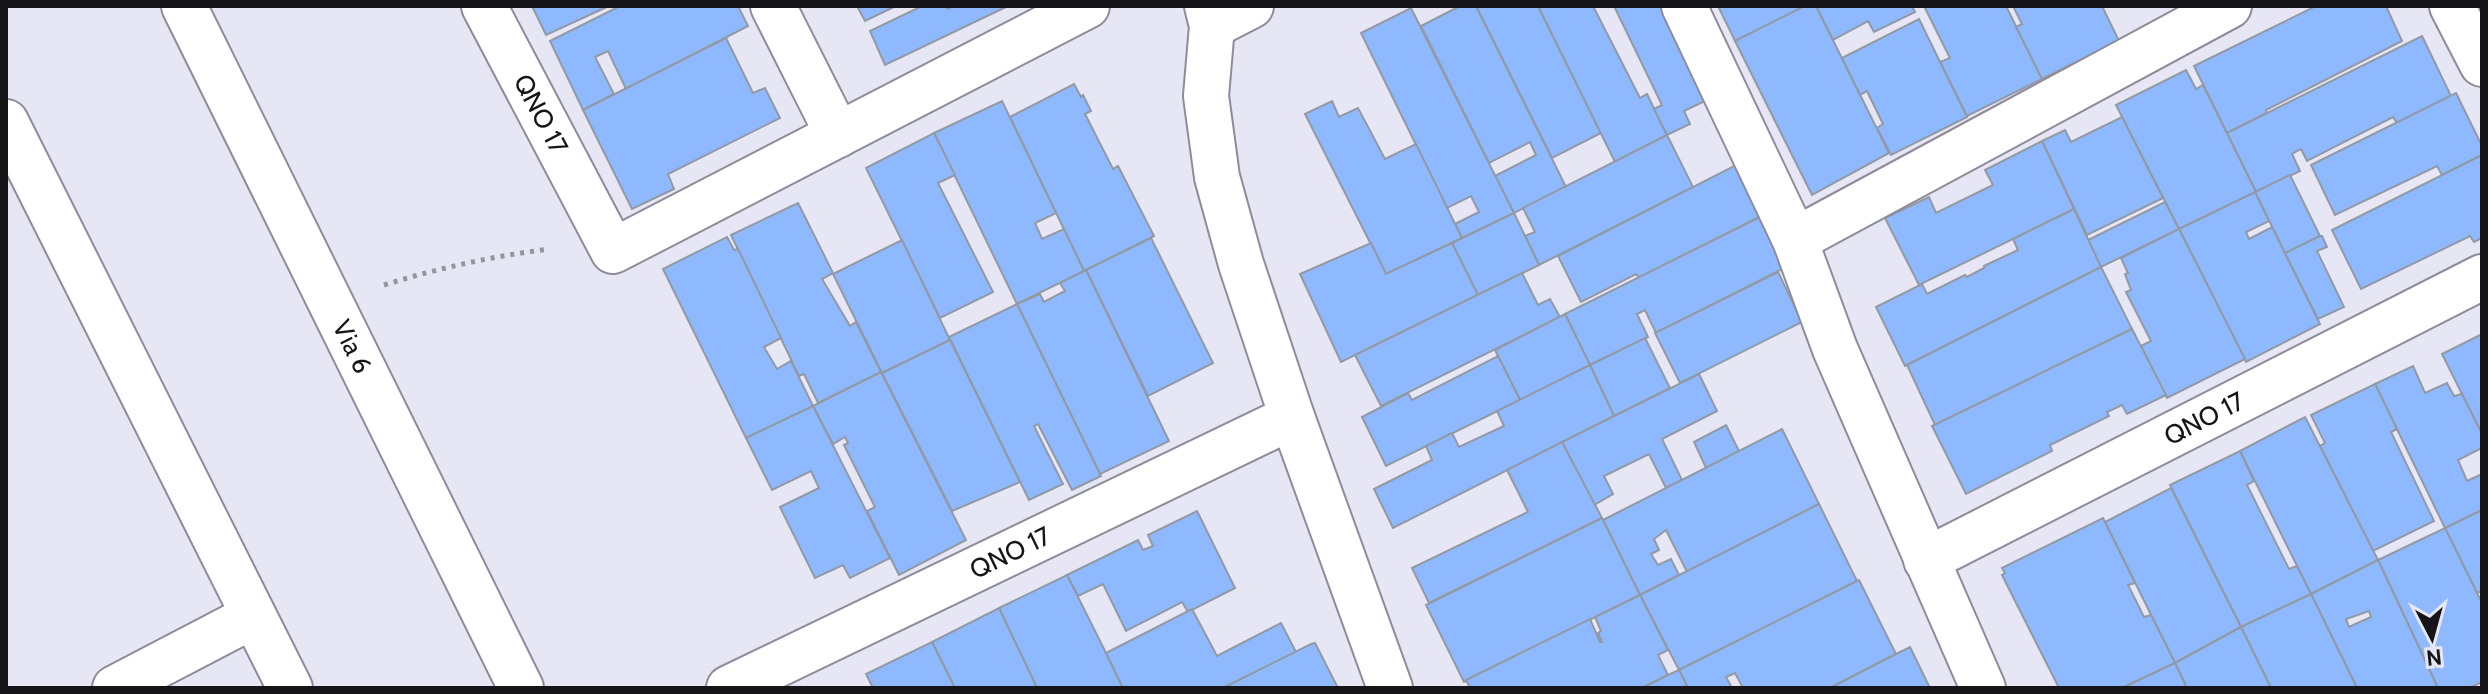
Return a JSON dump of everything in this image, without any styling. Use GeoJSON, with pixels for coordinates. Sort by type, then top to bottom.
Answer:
{"type":"FeatureCollection","features":[{"type":"Feature","properties":{"kind":"street","name":"Via 6"},"geometry":{"type":"LineString","coordinates":[[184,6],[521,688]]}},
{"type":"Feature","properties":{"kind":"street","name":"QNO 17"},"geometry":{"type":"LineString","coordinates":[[484,6],[613,251]]}},
{"type":"Feature","properties":{"kind":"street"},"geometry":{"type":"LineString","coordinates":[[773,6],[838,135]]}},
{"type":"Feature","properties":{"kind":"street"},"geometry":{"type":"LineString","coordinates":[[613,251],[1087,6]]}},
{"type":"Feature","properties":{"kind":"street"},"geometry":{"type":"LineString","coordinates":[[1251,6],[1209,16],[1206,96],[1217,177],[1241,264],[1292,417],[1390,688]]}},
{"type":"Feature","properties":{"kind":"street"},"geometry":{"type":"LineString","coordinates":[[1684,6],[1795,240],[1835,349],[1983,688]]}},
{"type":"Feature","properties":{"kind":"street"},"geometry":{"type":"LineString","coordinates":[[1795,240],[2229,6]]}},
{"type":"Feature","properties":{"kind":"street"},"geometry":{"type":"LineString","coordinates":[[2452,6],[2482,64]]}},
{"type":"Feature","properties":{"kind":"street"},"geometry":{"type":"LineString","coordinates":[[6,122],[290,688]]}},
{"type":"Feature","properties":{"kind":"street","name":"QNO 17"},"geometry":{"type":"LineString","coordinates":[[1926,560],[2482,277]]}},
{"type":"Feature","properties":{"kind":"street","name":"QNO 17"},"geometry":{"type":"LineString","coordinates":[[729,688],[1292,417]]}},
{"type":"Feature","properties":{"kind":"street"},"geometry":{"type":"LineString","coordinates":[[115,688],[253,616]]}},
{"type":"Feature","properties":{"kind":"path"},"geometry":{"type":"LineString","coordinates":[[329,301],[438,268],[500,256],[559,248],[613,251]]}},
{"type":"Feature","properties":{"kind":"building"},"geometry":{"type":"Polygon","coordinates":[[[532,6],[609,6],[546,35],[532,6]]]}},
{"type":"Feature","properties":{"kind":"building"},"geometry":{"type":"Polygon","coordinates":[[[620,6],[738,6],[748,26],[626,89],[608,51],[595,57],[614,94],[583,110],[550,41],[620,6]]]}},
{"type":"Feature","properties":{"kind":"building"},"geometry":{"type":"Polygon","coordinates":[[[857,6],[896,6],[865,21],[857,6]]]}},
{"type":"Feature","properties":{"kind":"building"},"geometry":{"type":"Polygon","coordinates":[[[922,6],[946,6],[948,9],[953,6],[1006,7],[885,65],[870,31],[922,6]]]}},
{"type":"Feature","properties":{"kind":"building"},"geometry":{"type":"Polygon","coordinates":[[[1460,6],[1476,6],[1566,187],[1514,213],[1495,176],[1536,155],[1530,142],[1489,163],[1421,26],[1460,6]]]}},
{"type":"Feature","properties":{"kind":"building"},"geometry":{"type":"Polygon","coordinates":[[[1538,6],[1601,133],[1552,158],[1477,8],[1538,6]]]}},
{"type":"Feature","properties":{"kind":"building"},"geometry":{"type":"Polygon","coordinates":[[[1538,6],[1593,6],[1640,98],[1647,94],[1667,135],[1615,162],[1538,6]]]}},
{"type":"Feature","properties":{"kind":"building"},"geometry":{"type":"Polygon","coordinates":[[[1614,6],[1665,6],[1711,98],[1684,111],[1690,124],[1667,135],[1654,109],[1662,105],[1614,6]]]}},
{"type":"Feature","properties":{"kind":"building"},"geometry":{"type":"Polygon","coordinates":[[[1718,6],[1805,6],[1735,41],[1718,6]]]}},
{"type":"Feature","properties":{"kind":"building"},"geometry":{"type":"Polygon","coordinates":[[[1805,6],[1816,6],[1889,153],[1812,195],[1735,41],[1805,6]]]}},
{"type":"Feature","properties":{"kind":"building"},"geometry":{"type":"Polygon","coordinates":[[[1816,6],[1912,6],[1915,12],[1874,32],[1868,21],[1833,40],[1816,6]]]}},
{"type":"Feature","properties":{"kind":"building"},"geometry":{"type":"Polygon","coordinates":[[[1924,6],[2006,6],[2042,79],[1967,116],[1940,62],[1950,58],[1924,6]]]}},
{"type":"Feature","properties":{"kind":"building"},"geometry":{"type":"Polygon","coordinates":[[[2013,6],[2102,6],[2119,41],[2042,79],[2016,27],[2022,24],[2013,6]]]}},
{"type":"Feature","properties":{"kind":"building"},"geometry":{"type":"Polygon","coordinates":[[[2316,6],[2386,6],[2402,41],[2227,133],[2194,66],[2316,6]]]}},
{"type":"Feature","properties":{"kind":"building"},"geometry":{"type":"Polygon","coordinates":[[[1411,8],[1514,213],[1462,238],[1455,224],[1479,212],[1471,196],[1447,208],[1361,33],[1411,8]]]}},
{"type":"Feature","properties":{"kind":"building"},"geometry":{"type":"Polygon","coordinates":[[[1919,19],[1967,117],[1891,155],[1877,128],[1883,124],[1867,91],[1860,95],[1842,58],[1919,19]]]}},
{"type":"Feature","properties":{"kind":"building"},"geometry":{"type":"Polygon","coordinates":[[[2422,36],[2451,96],[2397,123],[2393,117],[2307,161],[2301,149],[2292,154],[2300,171],[2256,192],[2227,133],[2422,36]]]}},
{"type":"Feature","properties":{"kind":"building"},"geometry":{"type":"Polygon","coordinates":[[[726,38],[753,93],[765,88],[780,118],[668,174],[674,189],[632,209],[583,110],[726,38]]]}},
{"type":"Feature","properties":{"kind":"building"},"geometry":{"type":"Polygon","coordinates":[[[2186,70],[2196,89],[2203,85],[2256,192],[2179,229],[2116,105],[2186,70]]]}},
{"type":"Feature","properties":{"kind":"building"},"geometry":{"type":"Polygon","coordinates":[[[1074,84],[1091,111],[1085,114],[1113,169],[1118,166],[1154,236],[1084,271],[1010,117],[1074,84]]]}},
{"type":"Feature","properties":{"kind":"building"},"geometry":{"type":"Polygon","coordinates":[[[2456,93],[2482,146],[2482,155],[2442,175],[2437,166],[2335,215],[2311,165],[2456,93]]]}},
{"type":"Feature","properties":{"kind":"building"},"geometry":{"type":"Polygon","coordinates":[[[1002,101],[1056,213],[1035,223],[1042,239],[1064,229],[1084,271],[1017,304],[934,133],[1002,101]]]}},
{"type":"Feature","properties":{"kind":"building"},"geometry":{"type":"Polygon","coordinates":[[[1332,101],[1339,117],[1358,108],[1385,159],[1416,144],[1462,238],[1386,274],[1305,114],[1332,101]]]}},
{"type":"Feature","properties":{"kind":"building"},"geometry":{"type":"Polygon","coordinates":[[[2122,117],[2163,198],[2087,235],[2042,141],[2065,130],[2071,142],[2122,117]]]}},
{"type":"Feature","properties":{"kind":"building"},"geometry":{"type":"Polygon","coordinates":[[[934,133],[955,175],[938,183],[993,292],[940,318],[866,168],[934,133]]]}},
{"type":"Feature","properties":{"kind":"building"},"geometry":{"type":"Polygon","coordinates":[[[1667,135],[1693,187],[1539,265],[1525,236],[1535,232],[1523,208],[1667,135]]]}},
{"type":"Feature","properties":{"kind":"building"},"geometry":{"type":"Polygon","coordinates":[[[2042,141],[2074,209],[1919,285],[1885,218],[1929,197],[1936,213],[1993,185],[1985,170],[2042,141]]]}},
{"type":"Feature","properties":{"kind":"building"},"geometry":{"type":"Polygon","coordinates":[[[2482,155],[2482,238],[2474,242],[2470,236],[2361,289],[2332,230],[2482,155]]]}},
{"type":"Feature","properties":{"kind":"building"},"geometry":{"type":"Polygon","coordinates":[[[1738,164],[1763,215],[1639,278],[1636,274],[1581,302],[1558,256],[1738,164]]]}},
{"type":"Feature","properties":{"kind":"building"},"geometry":{"type":"Polygon","coordinates":[[[2290,175],[2320,236],[2285,253],[2255,192],[2290,175]]]}},
{"type":"Feature","properties":{"kind":"building"},"geometry":{"type":"Polygon","coordinates":[[[2255,192],[2269,221],[2246,232],[2249,239],[2272,227],[2320,324],[2246,362],[2179,229],[2255,192]]]}},
{"type":"Feature","properties":{"kind":"building"},"geometry":{"type":"Polygon","coordinates":[[[2165,202],[2179,229],[2101,267],[2088,240],[2165,202]]]}},
{"type":"Feature","properties":{"kind":"building"},"geometry":{"type":"Polygon","coordinates":[[[798,203],[833,273],[822,279],[850,326],[856,322],[881,372],[818,403],[804,374],[799,376],[731,235],[798,203]]]}},
{"type":"Feature","properties":{"kind":"building"},"geometry":{"type":"Polygon","coordinates":[[[2074,209],[2101,267],[1905,366],[1876,307],[1922,284],[1927,294],[1965,275],[1967,277],[2018,250],[2013,239],[2074,209]]]}},
{"type":"Feature","properties":{"kind":"building"},"geometry":{"type":"Polygon","coordinates":[[[1514,213],[1539,265],[1478,295],[1452,243],[1514,213]]]}},
{"type":"Feature","properties":{"kind":"building"},"geometry":{"type":"Polygon","coordinates":[[[1760,217],[1784,268],[1656,333],[1645,310],[1637,314],[1648,337],[1590,365],[1565,314],[1760,217]]]}},
{"type":"Feature","properties":{"kind":"building"},"geometry":{"type":"Polygon","coordinates":[[[2179,229],[2245,359],[2167,398],[2141,346],[2151,341],[2126,292],[2131,290],[2121,258],[2179,229]]]}},
{"type":"Feature","properties":{"kind":"building"},"geometry":{"type":"Polygon","coordinates":[[[2320,236],[2327,247],[2317,251],[2344,307],[2318,319],[2285,253],[2320,236]]]}},
{"type":"Feature","properties":{"kind":"building"},"geometry":{"type":"Polygon","coordinates":[[[727,237],[734,250],[738,249],[781,338],[764,347],[777,369],[791,361],[813,406],[746,438],[663,269],[727,237]]]}},
{"type":"Feature","properties":{"kind":"building"},"geometry":{"type":"Polygon","coordinates":[[[1151,238],[1213,363],[1148,396],[1086,270],[1151,238]]]}},
{"type":"Feature","properties":{"kind":"building"},"geometry":{"type":"Polygon","coordinates":[[[902,240],[950,340],[882,373],[833,274],[902,240]]]}},
{"type":"Feature","properties":{"kind":"building"},"geometry":{"type":"Polygon","coordinates":[[[1371,243],[1386,274],[1452,243],[1478,295],[1341,362],[1300,274],[1371,243]]]}},
{"type":"Feature","properties":{"kind":"building"},"geometry":{"type":"Polygon","coordinates":[[[2101,267],[2132,329],[1935,425],[1907,365],[2101,267]]]}},
{"type":"Feature","properties":{"kind":"building"},"geometry":{"type":"Polygon","coordinates":[[[1086,270],[1169,441],[1100,474],[1017,304],[1040,294],[1044,302],[1065,291],[1060,283],[1086,270]]]}},
{"type":"Feature","properties":{"kind":"building"},"geometry":{"type":"Polygon","coordinates":[[[1778,272],[1802,322],[1680,383],[1655,333],[1778,272]]]}},
{"type":"Feature","properties":{"kind":"building"},"geometry":{"type":"Polygon","coordinates":[[[1522,273],[1538,305],[1550,299],[1560,317],[1381,406],[1355,355],[1522,273]]]}},
{"type":"Feature","properties":{"kind":"building"},"geometry":{"type":"Polygon","coordinates":[[[1017,304],[1101,476],[1072,490],[1038,424],[1034,426],[1063,484],[1029,500],[949,337],[1017,304]]]}},
{"type":"Feature","properties":{"kind":"building"},"geometry":{"type":"Polygon","coordinates":[[[1565,314],[1590,365],[1520,400],[1495,350],[1565,314]]]}},
{"type":"Feature","properties":{"kind":"building"},"geometry":{"type":"Polygon","coordinates":[[[2132,329],[2166,395],[2127,414],[2122,405],[2107,412],[2109,416],[2050,445],[2052,451],[1966,494],[1932,426],[2132,329]]]}},
{"type":"Feature","properties":{"kind":"building"},"geometry":{"type":"Polygon","coordinates":[[[2482,334],[2482,434],[2442,354],[2482,334]]]}},
{"type":"Feature","properties":{"kind":"building"},"geometry":{"type":"Polygon","coordinates":[[[1645,338],[1670,388],[1614,416],[1590,365],[1645,338]]]}},
{"type":"Feature","properties":{"kind":"building"},"geometry":{"type":"Polygon","coordinates":[[[950,340],[1020,482],[952,511],[882,373],[950,340]]]}},
{"type":"Feature","properties":{"kind":"building"},"geometry":{"type":"Polygon","coordinates":[[[1498,356],[1520,400],[1386,466],[1362,417],[1408,393],[1412,400],[1498,356]]]}},
{"type":"Feature","properties":{"kind":"building"},"geometry":{"type":"Polygon","coordinates":[[[1590,365],[1614,416],[1393,528],[1374,489],[1432,460],[1426,446],[1452,433],[1459,447],[1504,426],[1497,411],[1590,365]]]}},
{"type":"Feature","properties":{"kind":"building"},"geometry":{"type":"Polygon","coordinates":[[[2413,366],[2425,393],[2447,383],[2454,396],[2462,394],[2482,434],[2482,448],[2458,460],[2467,481],[2482,474],[2482,510],[2445,528],[2375,384],[2413,366]]]}},
{"type":"Feature","properties":{"kind":"building"},"geometry":{"type":"Polygon","coordinates":[[[881,372],[966,540],[899,575],[867,511],[875,507],[844,445],[848,443],[845,437],[833,444],[813,406],[881,372]]]}},
{"type":"Feature","properties":{"kind":"building"},"geometry":{"type":"Polygon","coordinates":[[[1699,374],[1717,411],[1662,439],[1682,480],[1666,488],[1649,454],[1604,476],[1613,494],[1594,505],[1562,442],[1699,374]]]}},
{"type":"Feature","properties":{"kind":"building"},"geometry":{"type":"Polygon","coordinates":[[[2375,384],[2397,429],[2391,432],[2434,521],[2373,551],[2320,446],[2325,443],[2311,415],[2375,384]]]}},
{"type":"Feature","properties":{"kind":"building"},"geometry":{"type":"Polygon","coordinates":[[[813,406],[890,558],[850,578],[843,565],[815,578],[780,507],[819,488],[811,471],[772,490],[746,438],[813,406]]]}},
{"type":"Feature","properties":{"kind":"building"},"geometry":{"type":"Polygon","coordinates":[[[2305,417],[2378,560],[2311,594],[2240,451],[2305,417]]]}},
{"type":"Feature","properties":{"kind":"building"},"geometry":{"type":"Polygon","coordinates":[[[1726,425],[1739,451],[1706,468],[1694,442],[1726,425]]]}},
{"type":"Feature","properties":{"kind":"building"},"geometry":{"type":"Polygon","coordinates":[[[1782,429],[1819,504],[1687,572],[1666,530],[1654,539],[1659,550],[1651,554],[1658,565],[1671,559],[1679,575],[1640,595],[1603,520],[1782,429]]]}},
{"type":"Feature","properties":{"kind":"building"},"geometry":{"type":"Polygon","coordinates":[[[1562,442],[1602,518],[1429,603],[1412,568],[1528,512],[1507,470],[1562,442]]]}},
{"type":"Feature","properties":{"kind":"building"},"geometry":{"type":"Polygon","coordinates":[[[2240,451],[2254,481],[2247,485],[2289,569],[2297,566],[2311,594],[2241,627],[2170,485],[2240,451]]]}},
{"type":"Feature","properties":{"kind":"building"},"geometry":{"type":"Polygon","coordinates":[[[2171,488],[2241,627],[2175,663],[2105,522],[2171,488]]]}},
{"type":"Feature","properties":{"kind":"building"},"geometry":{"type":"Polygon","coordinates":[[[1819,504],[1857,581],[1679,670],[1640,595],[1819,504]]]}},
{"type":"Feature","properties":{"kind":"building"},"geometry":{"type":"Polygon","coordinates":[[[2482,510],[2482,591],[2477,593],[2445,528],[2482,510]]]}},
{"type":"Feature","properties":{"kind":"building"},"geometry":{"type":"Polygon","coordinates":[[[1197,511],[1235,588],[1188,612],[1182,602],[1126,631],[1103,584],[1078,596],[1067,575],[1138,540],[1143,550],[1153,546],[1148,535],[1197,511]]]}},
{"type":"Feature","properties":{"kind":"building"},"geometry":{"type":"Polygon","coordinates":[[[1602,518],[1640,595],[1464,682],[1426,605],[1602,518]]]}},
{"type":"Feature","properties":{"kind":"building"},"geometry":{"type":"Polygon","coordinates":[[[2103,518],[2135,583],[2128,585],[2144,617],[2151,615],[2175,663],[2122,688],[2059,688],[2002,575],[2005,573],[2002,568],[2103,518]]]}},
{"type":"Feature","properties":{"kind":"building"},"geometry":{"type":"Polygon","coordinates":[[[2445,528],[2482,603],[2482,682],[2469,688],[2438,688],[2378,560],[2445,528]]]}},
{"type":"Feature","properties":{"kind":"building"},"geometry":{"type":"Polygon","coordinates":[[[2378,560],[2438,688],[2357,688],[2311,594],[2378,560]],[[2369,611],[2346,619],[2349,627],[2371,617],[2369,611]]]}},
{"type":"Feature","properties":{"kind":"building"},"geometry":{"type":"Polygon","coordinates":[[[1067,575],[1123,688],[1037,688],[999,608],[1067,575]]]}},
{"type":"Feature","properties":{"kind":"building"},"geometry":{"type":"Polygon","coordinates":[[[1859,580],[1896,654],[1830,688],[1743,688],[1735,673],[1726,677],[1732,688],[1688,688],[1679,670],[1859,580]]]}},
{"type":"Feature","properties":{"kind":"building"},"geometry":{"type":"Polygon","coordinates":[[[2311,594],[2357,688],[2271,688],[2241,627],[2311,594]]]}},
{"type":"Feature","properties":{"kind":"building"},"geometry":{"type":"Polygon","coordinates":[[[1640,595],[1668,650],[1658,655],[1668,675],[1642,688],[1470,688],[1466,680],[1590,619],[1602,642],[1595,617],[1640,595]]]}},
{"type":"Feature","properties":{"kind":"building"},"geometry":{"type":"Polygon","coordinates":[[[999,608],[1037,688],[955,688],[932,642],[999,608]]]}},
{"type":"Feature","properties":{"kind":"building"},"geometry":{"type":"Polygon","coordinates":[[[1192,609],[1217,656],[1281,623],[1296,652],[1223,688],[1123,688],[1106,653],[1192,609]]]}},
{"type":"Feature","properties":{"kind":"building"},"geometry":{"type":"Polygon","coordinates":[[[2241,627],[2271,688],[2187,688],[2175,663],[2241,627]]]}},
{"type":"Feature","properties":{"kind":"building"},"geometry":{"type":"Polygon","coordinates":[[[932,642],[955,688],[873,688],[866,674],[932,642]]]}},
{"type":"Feature","properties":{"kind":"building"},"geometry":{"type":"Polygon","coordinates":[[[1315,643],[1338,688],[1223,688],[1311,644],[1315,643]]]}},
{"type":"Feature","properties":{"kind":"building"},"geometry":{"type":"Polygon","coordinates":[[[1910,647],[1930,688],[1830,688],[1896,654],[1910,647]]]}},
{"type":"Feature","properties":{"kind":"building"},"geometry":{"type":"Polygon","coordinates":[[[2175,663],[2187,688],[2122,688],[2175,663]]]}},
{"type":"Feature","properties":{"kind":"building"},"geometry":{"type":"Polygon","coordinates":[[[1679,670],[1688,688],[1642,688],[1668,675],[1679,670]]]}}]}
